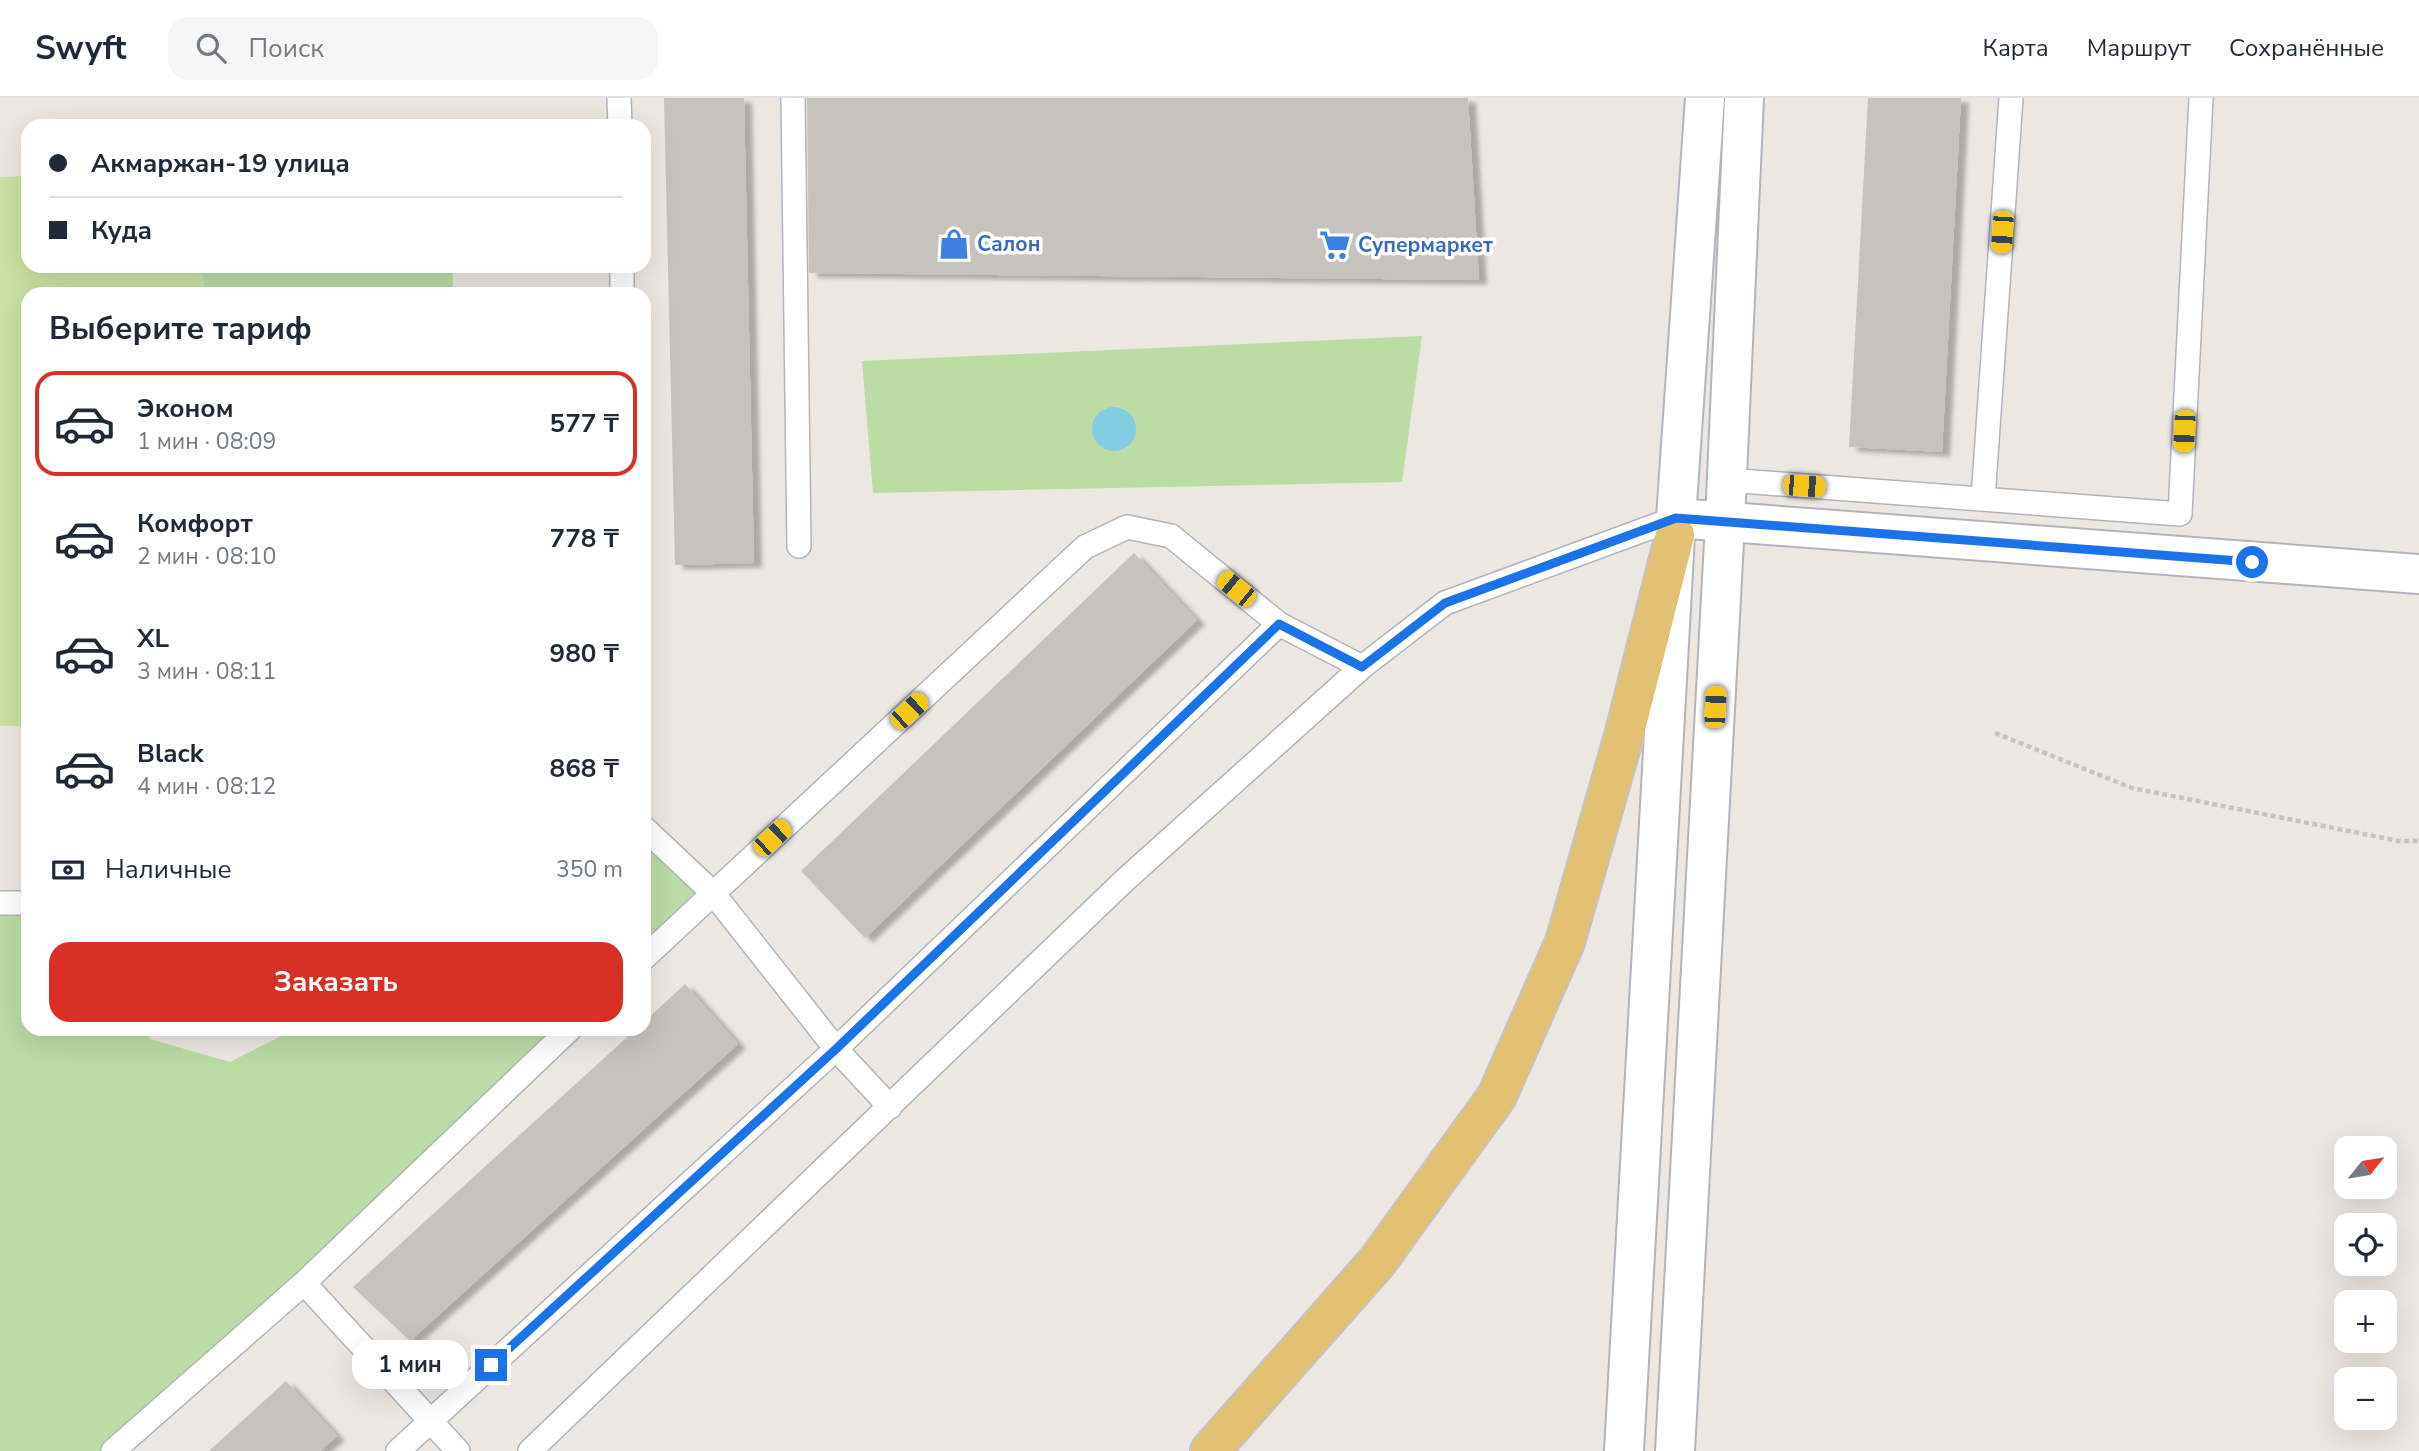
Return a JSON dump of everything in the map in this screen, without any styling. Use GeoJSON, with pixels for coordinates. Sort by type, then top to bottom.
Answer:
{"type":"FeatureCollection","features":[{"type":"Feature","properties":{"kind":"main road"},"geometry":{"type":"LineString","coordinates":[[1624,1451],[1676,526],[1705,98]]}},
{"type":"Feature","properties":{"kind":"main road"},"geometry":{"type":"LineString","coordinates":[[1675,1451],[1725,524],[1744,98]]}},
{"type":"Feature","properties":{"kind":"main road"},"geometry":{"type":"LineString","coordinates":[[1676,526],[1725,524],[2419,574]]}},
{"type":"Feature","properties":{"kind":"main road"},"geometry":{"type":"LineString","coordinates":[[1210,1451],[1377,1262],[1497,1096],[1566,942],[1624,736],[1676,526]]}},
{"type":"Feature","properties":{"kind":"lane"},"geometry":{"type":"LineString","coordinates":[[619,98],[620,119]]}},
{"type":"Feature","properties":{"kind":"lane"},"geometry":{"type":"LineString","coordinates":[[793,98],[799,546]]}},
{"type":"Feature","properties":{"kind":"lane"},"geometry":{"type":"LineString","coordinates":[[1983,499],[2011,98]]}},
{"type":"Feature","properties":{"kind":"lane"},"geometry":{"type":"LineString","coordinates":[[1727,480],[2180,514],[2201,98]]}},
{"type":"Feature","properties":{"kind":"lane"},"geometry":{"type":"LineString","coordinates":[[530,1451],[1125,880],[1362,667],[1445,603],[1676,526]]}},
{"type":"Feature","properties":{"kind":"lane"},"geometry":{"type":"LineString","coordinates":[[651,951],[1074,557],[1095,542],[1127,527],[1171,536],[1279,624],[1362,667]]}},
{"type":"Feature","properties":{"kind":"lane"},"geometry":{"type":"LineString","coordinates":[[398,1451],[836,1049],[1279,624]]}},
{"type":"Feature","properties":{"kind":"lane"},"geometry":{"type":"LineString","coordinates":[[651,834],[713,892],[836,1049],[890,1107]]}},
{"type":"Feature","properties":{"kind":"lane"},"geometry":{"type":"LineString","coordinates":[[0,903],[21,903]]}},
{"type":"Feature","properties":{"kind":"lane"},"geometry":{"type":"LineString","coordinates":[[113,1451],[304,1283],[563,1036]]}},
{"type":"Feature","properties":{"kind":"lane"},"geometry":{"type":"LineString","coordinates":[[304,1283],[458,1451]]}},
{"type":"Feature","properties":{"kind":"path"},"geometry":{"type":"LineString","coordinates":[[1995,733],[2132,788],[2399,841],[2419,841]]}},
{"type":"Feature","properties":{"kind":"green space"},"geometry":{"type":"Polygon","coordinates":[[[21,176],[21,273],[203,273],[204,287],[21,287],[21,726],[0,726],[0,177],[21,176]]]}},
{"type":"Feature","properties":{"kind":"green space"},"geometry":{"type":"Polygon","coordinates":[[[199,273],[453,273],[453,287],[200,287],[199,273]]]}},
{"type":"Feature","properties":{"kind":"green space"},"geometry":{"type":"Polygon","coordinates":[[[1422,336],[1402,482],[873,493],[862,361],[1422,336]]]}},
{"type":"Feature","properties":{"kind":"green space"},"geometry":{"type":"Polygon","coordinates":[[[651,835],[713,893],[651,951],[651,835]]]}},
{"type":"Feature","properties":{"kind":"green space"},"geometry":{"type":"Polygon","coordinates":[[[0,903],[21,903],[21,1036],[148,1036],[150,1039],[230,1062],[281,1036],[562,1036],[109,1451],[0,1451],[0,903]]]}},
{"type":"Feature","properties":{"kind":"water"},"geometry":{"type":"Polygon","coordinates":[[[1114,407],[1129,414],[1136,429],[1129,444],[1114,451],[1099,444],[1092,429],[1099,414],[1114,407]]]}},
{"type":"Feature","properties":{"kind":"building"},"geometry":{"type":"Polygon","coordinates":[[[664,98],[744,98],[754,563],[675,565],[664,98]]]}},
{"type":"Feature","properties":{"kind":"building"},"geometry":{"type":"Polygon","coordinates":[[[807,98],[1468,98],[1479,280],[809,273],[807,98]]]}},
{"type":"Feature","properties":{"kind":"building"},"geometry":{"type":"Polygon","coordinates":[[[1868,98],[1961,98],[1942,452],[1849,447],[1868,98]]]}},
{"type":"Feature","properties":{"kind":"building"},"geometry":{"type":"Polygon","coordinates":[[[1134,553],[1197,620],[865,938],[801,871],[1134,553]]]}},
{"type":"Feature","properties":{"kind":"building"},"geometry":{"type":"Polygon","coordinates":[[[685,984],[738,1044],[410,1341],[353,1287],[628,1036],[651,1036],[651,1016],[685,984]]]}},
{"type":"Feature","properties":{"kind":"building"},"geometry":{"type":"Polygon","coordinates":[[[286,1381],[337,1436],[320,1451],[209,1451],[286,1381]]]}},
{"type":"Feature","properties":{"kind":"place","name":"Салон"},"geometry":{"type":"Point","coordinates":[954,244]}},
{"type":"Feature","properties":{"kind":"place","name":"Супермаркет"},"geometry":{"type":"Point","coordinates":[1335,245]}},
{"type":"Feature","properties":{"kind":"route"},"geometry":{"type":"LineString","coordinates":[[491,1365],[836,1049],[1279,624],[1362,667],[1445,603],[1676,518],[1725,524],[2252,562]]}}]}
